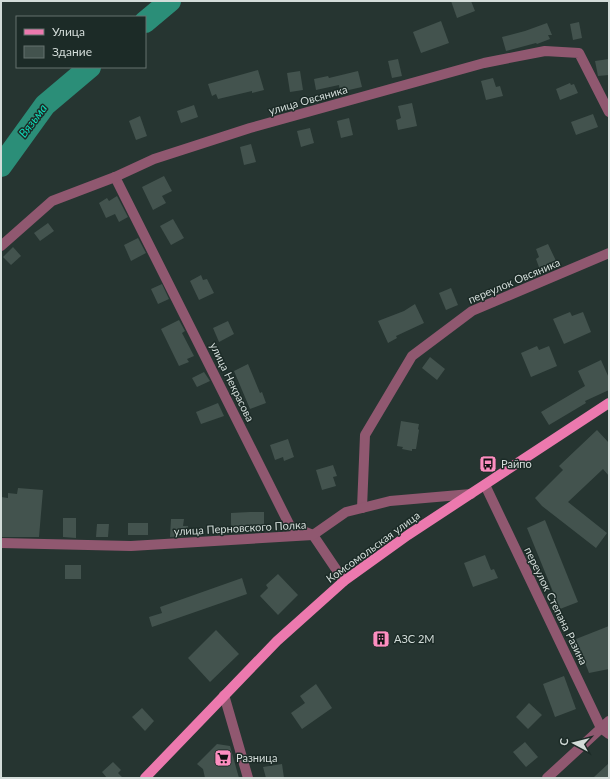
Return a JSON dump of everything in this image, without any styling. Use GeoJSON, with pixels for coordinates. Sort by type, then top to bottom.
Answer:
{"type":"FeatureCollection","features":[{"type":"Feature","properties":{"kind":"main road","name":"Комсомольская улица"},"geometry":{"type":"LineString","coordinates":[[145,778],[277,641],[344,581],[408,535],[609,403]]}},
{"type":"Feature","properties":{"kind":"street","name":"улица Овсяника"},"geometry":{"type":"LineString","coordinates":[[1,246],[52,201],[115,177],[154,159],[250,128],[484,63],[545,51],[579,53],[609,112]]}},
{"type":"Feature","properties":{"kind":"street","name":"улица Некрасова"},"geometry":{"type":"LineString","coordinates":[[115,177],[290,526],[313,535]]}},
{"type":"Feature","properties":{"kind":"street","name":"переулок Овсяника"},"geometry":{"type":"LineString","coordinates":[[362,508],[365,435],[412,356],[472,311],[609,253]]}},
{"type":"Feature","properties":{"kind":"street","name":"переулок Степана Разина"},"geometry":{"type":"LineString","coordinates":[[485,485],[606,728]]}},
{"type":"Feature","properties":{"kind":"street","name":"улица Перновского Полка"},"geometry":{"type":"LineString","coordinates":[[1,543],[131,546],[313,535],[346,512],[390,501],[471,494]]}},
{"type":"Feature","properties":{"kind":"street"},"geometry":{"type":"LineString","coordinates":[[313,535],[344,581]]}},
{"type":"Feature","properties":{"kind":"street"},"geometry":{"type":"LineString","coordinates":[[224,695],[248,778]]}},
{"type":"Feature","properties":{"kind":"street"},"geometry":{"type":"LineString","coordinates":[[547,778],[606,728]]}},
{"type":"Feature","properties":{"kind":"building"},"geometry":{"type":"Polygon","coordinates":[[[451,1],[471,1],[475,11],[457,18],[451,1]]]}},
{"type":"Feature","properties":{"kind":"building"},"geometry":{"type":"Polygon","coordinates":[[[441,21],[449,43],[421,53],[413,32],[441,21]]]}},
{"type":"Feature","properties":{"kind":"building"},"geometry":{"type":"Polygon","coordinates":[[[579,22],[582,38],[573,40],[570,24],[579,22]]]}},
{"type":"Feature","properties":{"kind":"building"},"geometry":{"type":"Polygon","coordinates":[[[547,23],[552,35],[548,35],[550,39],[537,44],[506,51],[502,37],[547,23]]]}},
{"type":"Feature","properties":{"kind":"building"},"geometry":{"type":"Polygon","coordinates":[[[398,59],[402,76],[392,78],[388,61],[398,59]]]}},
{"type":"Feature","properties":{"kind":"building"},"geometry":{"type":"Polygon","coordinates":[[[609,59],[609,75],[598,76],[595,61],[609,59]]]}},
{"type":"Feature","properties":{"kind":"building"},"geometry":{"type":"Polygon","coordinates":[[[258,70],[264,90],[252,93],[252,91],[218,99],[216,94],[212,96],[208,84],[258,70]]]}},
{"type":"Feature","properties":{"kind":"building"},"geometry":{"type":"Polygon","coordinates":[[[300,71],[303,90],[290,92],[287,73],[300,71]]]}},
{"type":"Feature","properties":{"kind":"building"},"geometry":{"type":"Polygon","coordinates":[[[358,71],[362,87],[340,92],[339,85],[316,90],[314,79],[328,76],[329,78],[358,71]]]}},
{"type":"Feature","properties":{"kind":"building"},"geometry":{"type":"Polygon","coordinates":[[[493,78],[496,87],[500,86],[503,96],[486,100],[481,81],[493,78]]]}},
{"type":"Feature","properties":{"kind":"building"},"geometry":{"type":"Polygon","coordinates":[[[570,83],[571,85],[574,84],[578,93],[560,100],[556,89],[570,83]]]}},
{"type":"Feature","properties":{"kind":"building"},"geometry":{"type":"Polygon","coordinates":[[[412,103],[417,126],[398,130],[396,120],[401,118],[398,106],[412,103]]]}},
{"type":"Feature","properties":{"kind":"building"},"geometry":{"type":"Polygon","coordinates":[[[194,105],[198,117],[181,123],[177,111],[194,105]]]}},
{"type":"Feature","properties":{"kind":"building"},"geometry":{"type":"Polygon","coordinates":[[[593,114],[598,127],[576,135],[571,122],[593,114]]]}},
{"type":"Feature","properties":{"kind":"building"},"geometry":{"type":"Polygon","coordinates":[[[140,116],[147,136],[136,140],[129,121],[140,116]]]}},
{"type":"Feature","properties":{"kind":"building"},"geometry":{"type":"Polygon","coordinates":[[[349,118],[353,135],[341,138],[337,121],[349,118]]]}},
{"type":"Feature","properties":{"kind":"building"},"geometry":{"type":"Polygon","coordinates":[[[310,128],[314,143],[301,147],[297,131],[310,128]]]}},
{"type":"Feature","properties":{"kind":"building"},"geometry":{"type":"Polygon","coordinates":[[[251,144],[256,162],[244,165],[240,147],[251,144]]]}},
{"type":"Feature","properties":{"kind":"building"},"geometry":{"type":"Polygon","coordinates":[[[164,176],[172,191],[162,196],[166,203],[153,210],[142,187],[164,176]]]}},
{"type":"Feature","properties":{"kind":"building"},"geometry":{"type":"Polygon","coordinates":[[[117,196],[128,217],[119,222],[115,214],[106,218],[99,203],[107,198],[109,201],[117,196]]]}},
{"type":"Feature","properties":{"kind":"building"},"geometry":{"type":"Polygon","coordinates":[[[173,219],[184,238],[171,245],[160,226],[173,219]]]}},
{"type":"Feature","properties":{"kind":"building"},"geometry":{"type":"Polygon","coordinates":[[[48,223],[54,231],[40,241],[34,233],[48,223]]]}},
{"type":"Feature","properties":{"kind":"building"},"geometry":{"type":"Polygon","coordinates":[[[138,238],[146,253],[131,261],[124,245],[138,238]]]}},
{"type":"Feature","properties":{"kind":"building"},"geometry":{"type":"Polygon","coordinates":[[[548,244],[557,263],[540,270],[536,259],[539,257],[536,249],[548,244]]]}},
{"type":"Feature","properties":{"kind":"building"},"geometry":{"type":"Polygon","coordinates":[[[13,247],[21,256],[11,265],[3,257],[13,247]]]}},
{"type":"Feature","properties":{"kind":"building"},"geometry":{"type":"Polygon","coordinates":[[[201,275],[203,280],[207,279],[214,293],[199,300],[190,281],[201,275]]]}},
{"type":"Feature","properties":{"kind":"building"},"geometry":{"type":"Polygon","coordinates":[[[162,284],[169,299],[158,304],[151,289],[162,284]]]}},
{"type":"Feature","properties":{"kind":"building"},"geometry":{"type":"Polygon","coordinates":[[[451,288],[458,305],[446,310],[439,293],[451,288]]]}},
{"type":"Feature","properties":{"kind":"building"},"geometry":{"type":"Polygon","coordinates":[[[415,304],[424,323],[396,336],[397,338],[388,343],[378,321],[404,311],[415,304]]]}},
{"type":"Feature","properties":{"kind":"building"},"geometry":{"type":"Polygon","coordinates":[[[570,312],[572,316],[583,312],[591,332],[564,344],[553,319],[570,312]]]}},
{"type":"Feature","properties":{"kind":"building"},"geometry":{"type":"Polygon","coordinates":[[[179,320],[185,331],[182,333],[194,356],[187,359],[189,362],[179,366],[161,329],[179,320]]]}},
{"type":"Feature","properties":{"kind":"building"},"geometry":{"type":"Polygon","coordinates":[[[228,321],[234,334],[219,342],[213,328],[228,321]]]}},
{"type":"Feature","properties":{"kind":"building"},"geometry":{"type":"Polygon","coordinates":[[[537,346],[539,350],[549,346],[557,366],[531,377],[521,353],[537,346]]]}},
{"type":"Feature","properties":{"kind":"building"},"geometry":{"type":"Polygon","coordinates":[[[430,357],[445,369],[437,380],[422,368],[430,357]]]}},
{"type":"Feature","properties":{"kind":"building"},"geometry":{"type":"Polygon","coordinates":[[[601,360],[609,378],[609,390],[585,401],[586,403],[549,425],[541,412],[585,386],[578,371],[601,360]]]}},
{"type":"Feature","properties":{"kind":"building"},"geometry":{"type":"Polygon","coordinates":[[[248,364],[260,393],[262,392],[266,403],[250,409],[234,371],[248,364]]]}},
{"type":"Feature","properties":{"kind":"building"},"geometry":{"type":"Polygon","coordinates":[[[204,372],[210,381],[197,387],[192,378],[204,372]]]}},
{"type":"Feature","properties":{"kind":"building"},"geometry":{"type":"Polygon","coordinates":[[[218,403],[224,416],[201,424],[196,412],[218,403]]]}},
{"type":"Feature","properties":{"kind":"building"},"geometry":{"type":"Polygon","coordinates":[[[401,421],[419,424],[416,449],[412,449],[412,451],[402,449],[403,447],[397,446],[401,421]]]}},
{"type":"Feature","properties":{"kind":"building"},"geometry":{"type":"Polygon","coordinates":[[[597,430],[609,443],[609,476],[603,469],[568,502],[607,533],[596,548],[542,506],[535,498],[563,470],[559,466],[597,430]]]}},
{"type":"Feature","properties":{"kind":"building"},"geometry":{"type":"Polygon","coordinates":[[[288,439],[294,457],[284,461],[283,457],[275,460],[270,445],[288,439]]]}},
{"type":"Feature","properties":{"kind":"building"},"geometry":{"type":"Polygon","coordinates":[[[333,465],[337,476],[333,477],[336,486],[322,490],[316,470],[333,465]]]}},
{"type":"Feature","properties":{"kind":"building"},"geometry":{"type":"Polygon","coordinates":[[[18,488],[43,490],[39,537],[1,537],[1,497],[8,498],[8,493],[17,494],[18,488]]]}},
{"type":"Feature","properties":{"kind":"building"},"geometry":{"type":"Polygon","coordinates":[[[264,512],[264,531],[231,531],[231,513],[264,512]]]}},
{"type":"Feature","properties":{"kind":"building"},"geometry":{"type":"Polygon","coordinates":[[[63,518],[76,518],[76,538],[63,537],[63,518]]]}},
{"type":"Feature","properties":{"kind":"building"},"geometry":{"type":"Polygon","coordinates":[[[171,519],[184,519],[183,526],[188,526],[188,536],[170,537],[171,519]]]}},
{"type":"Feature","properties":{"kind":"building"},"geometry":{"type":"Polygon","coordinates":[[[545,520],[578,602],[560,609],[527,528],[545,520]]]}},
{"type":"Feature","properties":{"kind":"building"},"geometry":{"type":"Polygon","coordinates":[[[128,523],[148,523],[148,535],[128,535],[128,523]]]}},
{"type":"Feature","properties":{"kind":"building"},"geometry":{"type":"Polygon","coordinates":[[[97,524],[109,524],[108,537],[96,537],[97,524]]]}},
{"type":"Feature","properties":{"kind":"building"},"geometry":{"type":"Polygon","coordinates":[[[485,555],[491,570],[494,569],[498,578],[473,587],[464,563],[485,555]]]}},
{"type":"Feature","properties":{"kind":"building"},"geometry":{"type":"Polygon","coordinates":[[[65,565],[81,565],[81,579],[65,579],[65,565]]]}},
{"type":"Feature","properties":{"kind":"building"},"geometry":{"type":"Polygon","coordinates":[[[278,574],[298,595],[278,615],[260,596],[268,588],[266,585],[278,574]]]}},
{"type":"Feature","properties":{"kind":"building"},"geometry":{"type":"Polygon","coordinates":[[[242,578],[247,594],[152,627],[149,617],[162,613],[160,607],[242,578]]]}},
{"type":"Feature","properties":{"kind":"building"},"geometry":{"type":"Polygon","coordinates":[[[609,626],[609,669],[589,673],[576,639],[609,626]]]}},
{"type":"Feature","properties":{"kind":"building"},"geometry":{"type":"Polygon","coordinates":[[[216,630],[239,654],[210,682],[188,658],[216,630]]]}},
{"type":"Feature","properties":{"kind":"building"},"geometry":{"type":"Polygon","coordinates":[[[564,676],[576,709],[555,717],[543,684],[564,676]]]}},
{"type":"Feature","properties":{"kind":"building"},"geometry":{"type":"Polygon","coordinates":[[[316,684],[332,708],[302,729],[291,713],[305,703],[300,696],[316,684]]]}},
{"type":"Feature","properties":{"kind":"building"},"geometry":{"type":"Polygon","coordinates":[[[529,703],[542,715],[528,729],[516,717],[529,703]]]}},
{"type":"Feature","properties":{"kind":"building"},"geometry":{"type":"Polygon","coordinates":[[[142,708],[154,721],[145,731],[132,717],[142,708]]]}},
{"type":"Feature","properties":{"kind":"building"},"geometry":{"type":"Polygon","coordinates":[[[525,742],[538,757],[526,767],[513,752],[525,742]]]}},
{"type":"Feature","properties":{"kind":"building"},"geometry":{"type":"Polygon","coordinates":[[[217,744],[230,746],[239,778],[205,778],[203,769],[197,764],[217,744]]]}},
{"type":"Feature","properties":{"kind":"building"},"geometry":{"type":"Polygon","coordinates":[[[113,762],[121,770],[118,773],[123,778],[107,778],[102,772],[113,762]]]}},
{"type":"Feature","properties":{"kind":"building"},"geometry":{"type":"Polygon","coordinates":[[[609,763],[609,778],[593,778],[609,763]]]}},
{"type":"Feature","properties":{"kind":"building"},"geometry":{"type":"Polygon","coordinates":[[[282,764],[284,778],[266,778],[263,767],[282,764]]]}},
{"type":"Feature","properties":{"kind":"waterway","name":"Вязьма"},"geometry":{"type":"LineString","coordinates":[[146,21],[170,1]]}},
{"type":"Feature","properties":{"kind":"waterway","name":"Вязьма"},"geometry":{"type":"LineString","coordinates":[[1,166],[45,105],[89,68]]}},
{"type":"Feature","properties":{"kind":"place","name":"Райпо"},"geometry":{"type":"Point","coordinates":[488,464]}},
{"type":"Feature","properties":{"kind":"place","name":"АЗС 2М"},"geometry":{"type":"Point","coordinates":[381,639]}},
{"type":"Feature","properties":{"kind":"place","name":"Разница"},"geometry":{"type":"Point","coordinates":[223,758]}}]}
